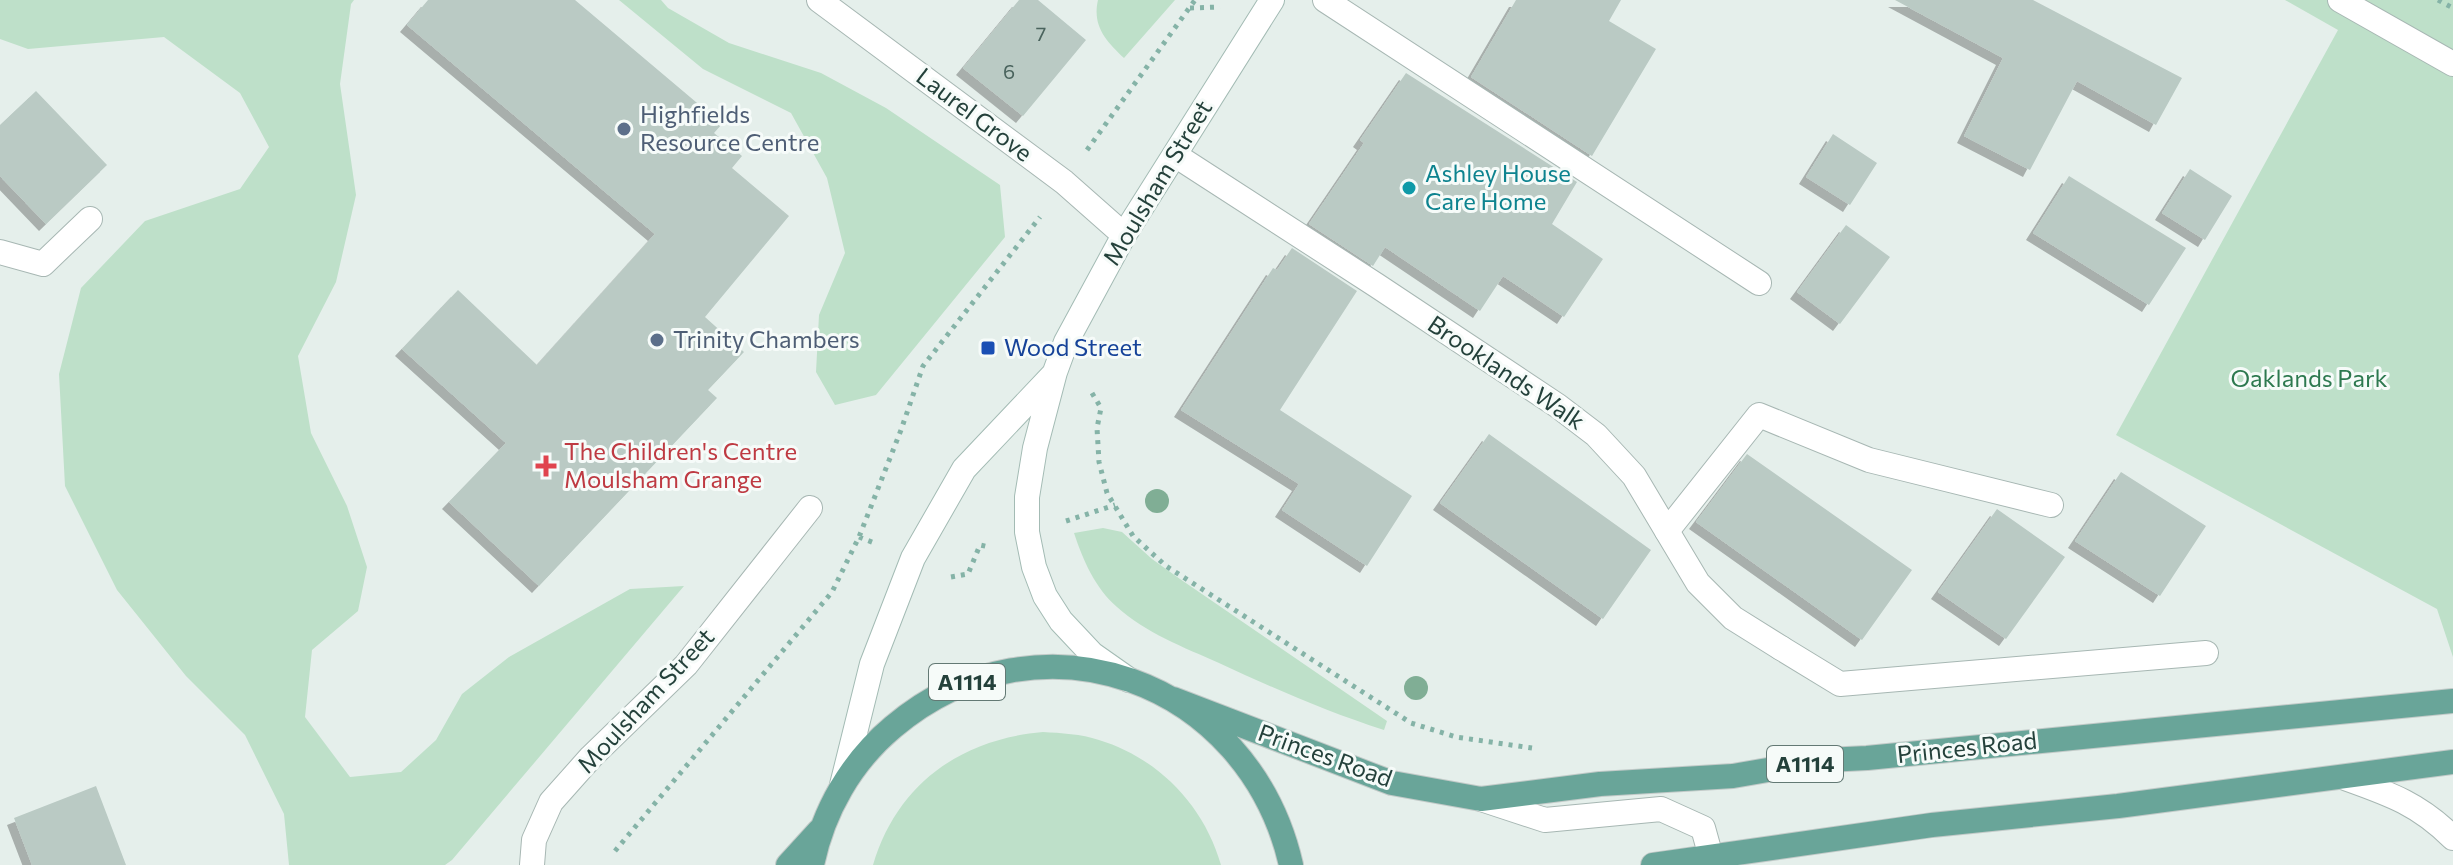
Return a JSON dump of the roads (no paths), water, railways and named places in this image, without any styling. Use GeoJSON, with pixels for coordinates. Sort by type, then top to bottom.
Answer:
{"type":"FeatureCollection","features":[{"type":"Feature","properties":{"kind":"main road","name":"A1114"},"geometry":{"type":"LineString","coordinates":[[812,865],[822,828],[842,785],[875,742],[913,709],[966,682],[1006,671],[1051,667],[1090,670],[1129,680],[1173,699],[1215,729],[1251,770],[1274,810],[1291,865]]}},
{"type":"Feature","properties":{"kind":"main road","name":"Princes Road"},"geometry":{"type":"LineString","coordinates":[[1173,699],[1392,783],[1481,799],[1600,784],[1733,776],[1826,760],[2453,701]]}},
{"type":"Feature","properties":{"kind":"main road"},"geometry":{"type":"LineString","coordinates":[[1653,865],[1712,861],[1932,825],[2089,809],[2453,762]]}},
{"type":"Feature","properties":{"kind":"main road","name":"A1114"},"geometry":{"type":"LineString","coordinates":[[788,865],[822,828]]}},
{"type":"Feature","properties":{"kind":"street","name":"Laurel Grove"},"geometry":{"type":"LineString","coordinates":[[819,0],[1064,182],[1124,235]]}},
{"type":"Feature","properties":{"kind":"street","name":"Moulsham Street"},"geometry":{"type":"LineString","coordinates":[[1129,680],[1092,654],[1061,621],[1045,596],[1034,567],[1027,532],[1027,497],[1035,448],[1066,342],[1124,235],[1272,0]]}},
{"type":"Feature","properties":{"kind":"street"},"geometry":{"type":"LineString","coordinates":[[1325,0],[1759,283]]}},
{"type":"Feature","properties":{"kind":"street"},"geometry":{"type":"LineString","coordinates":[[2340,0],[2453,64]]}},
{"type":"Feature","properties":{"kind":"street","name":"Brooklands Walk"},"geometry":{"type":"LineString","coordinates":[[1175,155],[1402,302],[1558,406],[1596,435],[1634,476],[1698,583],[1733,618],[1840,684],[2206,653]]}},
{"type":"Feature","properties":{"kind":"street"},"geometry":{"type":"LineString","coordinates":[[0,252],[43,264],[90,219]]}},
{"type":"Feature","properties":{"kind":"street","name":"Moulsham Street"},"geometry":{"type":"LineString","coordinates":[[842,785],[872,664],[913,558],[964,469],[1055,372]]}},
{"type":"Feature","properties":{"kind":"street"},"geometry":{"type":"LineString","coordinates":[[1667,531],[1759,415],[1869,460],[2051,505]]}},
{"type":"Feature","properties":{"kind":"street","name":"Moulsham Street"},"geometry":{"type":"LineString","coordinates":[[532,865],[534,840],[551,802],[591,757],[686,665],[810,508]]}},
{"type":"Feature","properties":{"kind":"street"},"geometry":{"type":"LineString","coordinates":[[2345,778],[2398,796],[2435,821],[2453,838]]}},
{"type":"Feature","properties":{"kind":"street","name":"Princes Road"},"geometry":{"type":"LineString","coordinates":[[1481,799],[1545,820],[1661,809],[1703,828],[1712,861]]}},
{"type":"Feature","properties":{"kind":"place","name":"Highfields Resource Centre"},"geometry":{"type":"Point","coordinates":[624,129]}},
{"type":"Feature","properties":{"kind":"place","name":"Ashley House Care Home"},"geometry":{"type":"Point","coordinates":[1409,188]}},
{"type":"Feature","properties":{"kind":"place","name":"Trinity Chambers"},"geometry":{"type":"Point","coordinates":[657,340]}},
{"type":"Feature","properties":{"kind":"place","name":"Wood Street"},"geometry":{"type":"Point","coordinates":[988,348]}},
{"type":"Feature","properties":{"kind":"place","name":"The Children's Centre Moulsham Grange"},"geometry":{"type":"Point","coordinates":[546,466]}},
{"type":"Feature","properties":{"kind":"park label","name":"Oaklands Park"},"geometry":{"type":"Point","coordinates":[2309,379]}}]}
